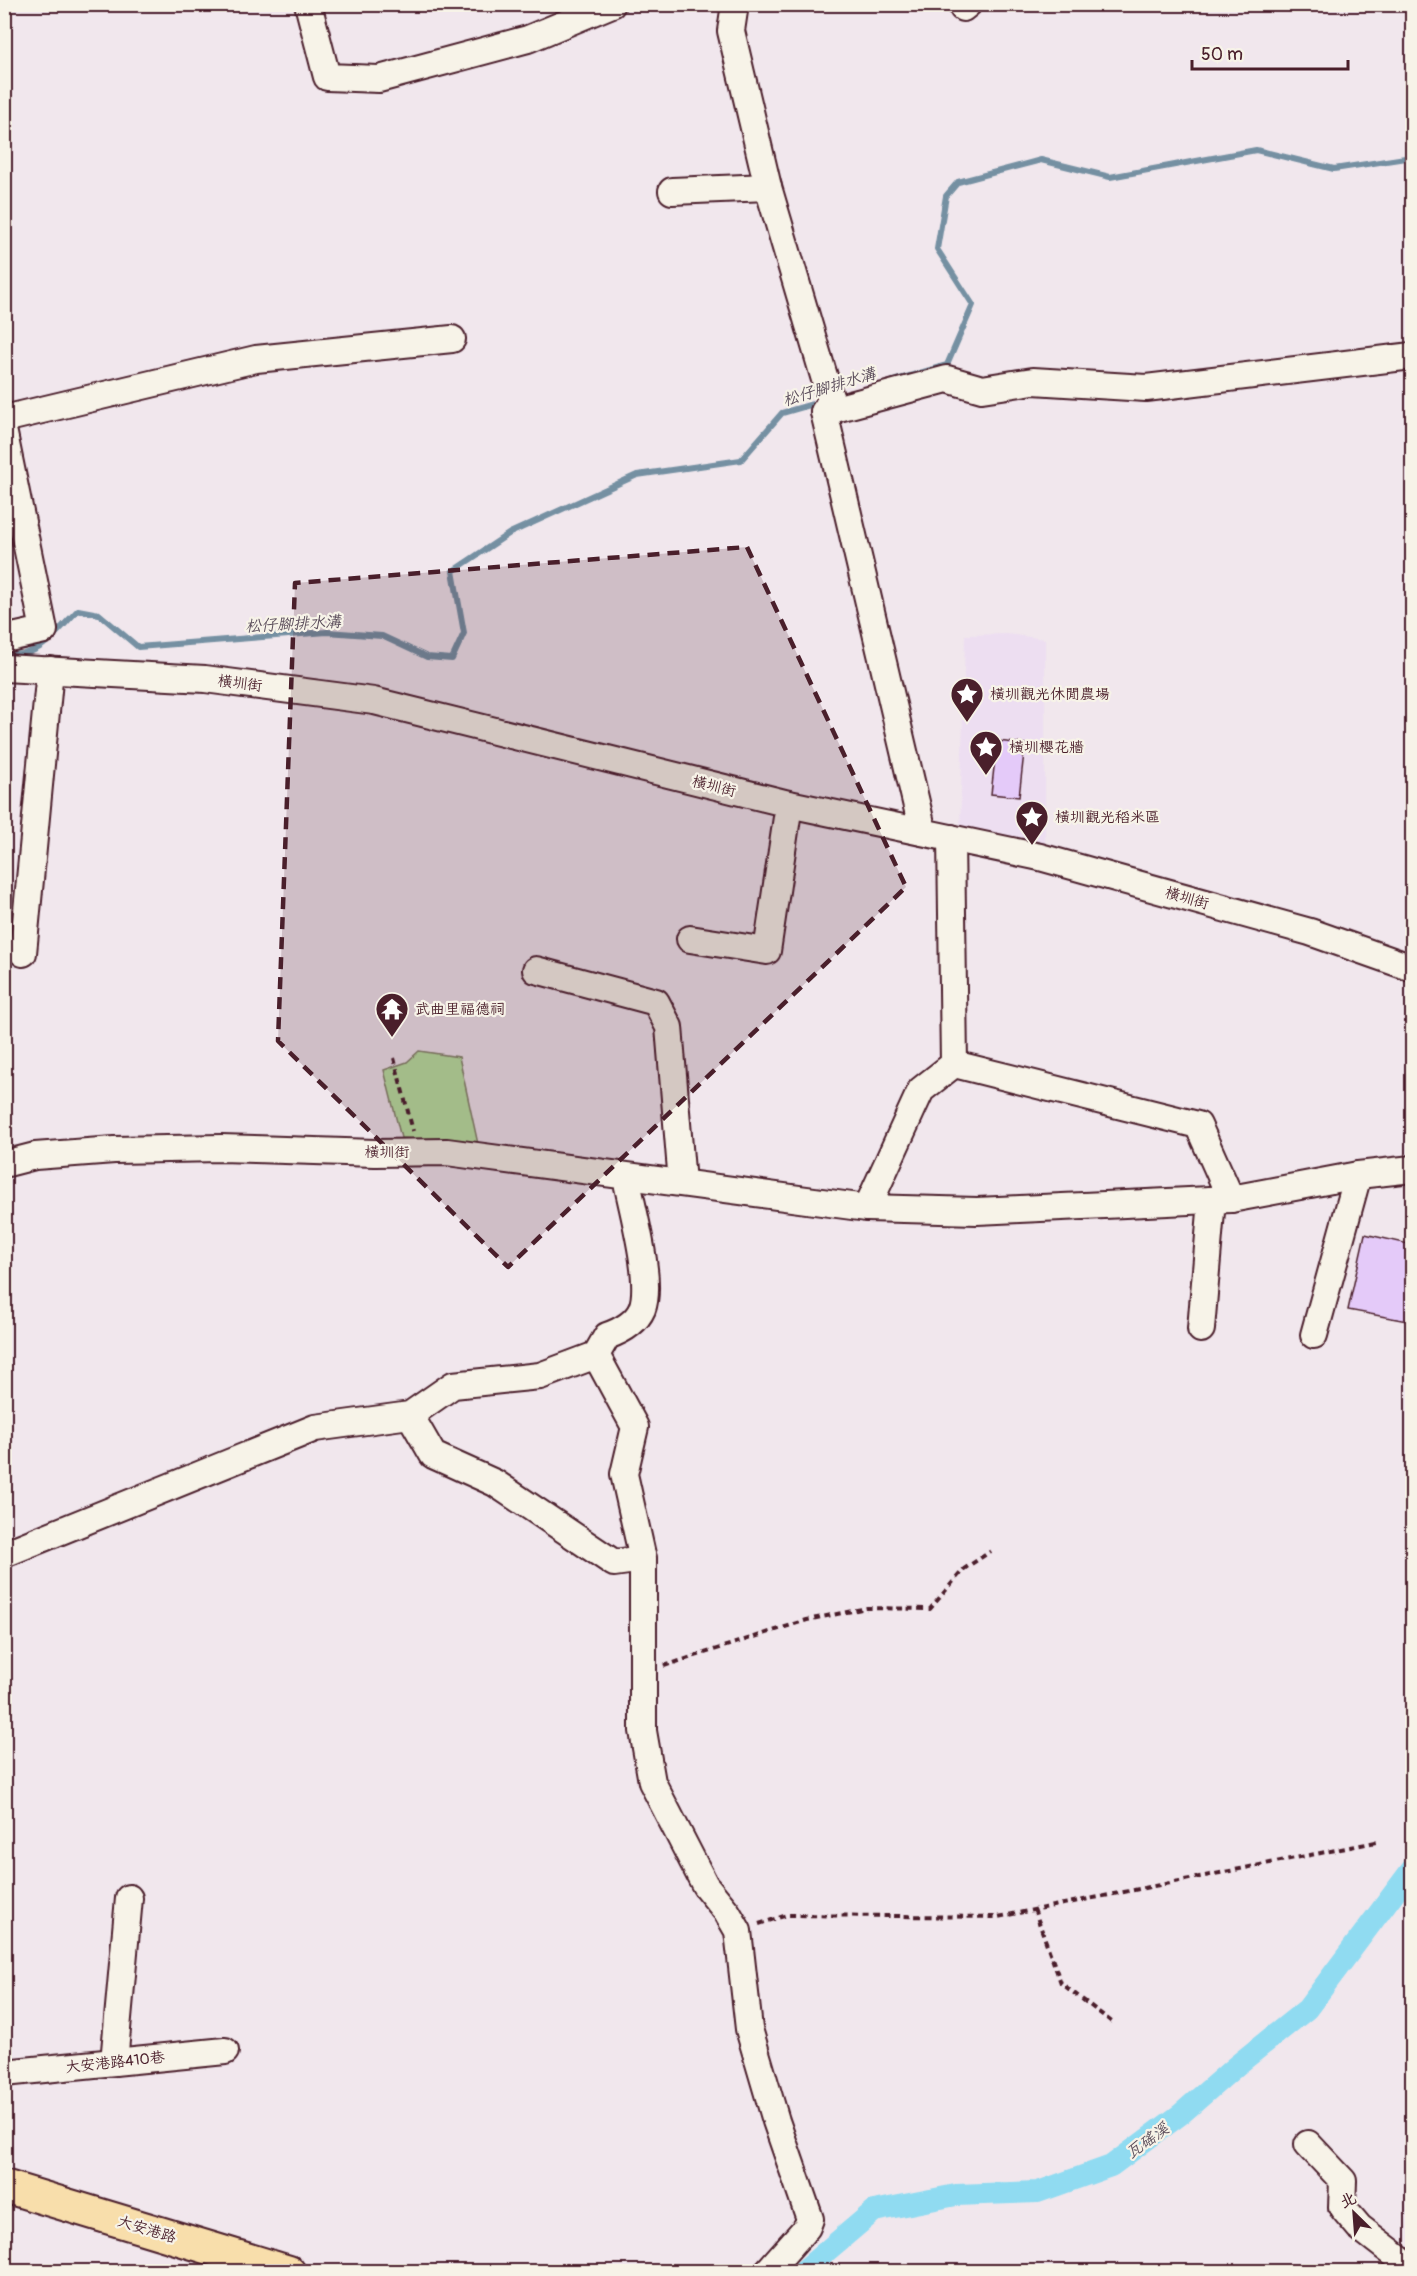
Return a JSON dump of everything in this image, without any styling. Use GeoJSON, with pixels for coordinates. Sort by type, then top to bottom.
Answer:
{"type":"FeatureCollection","features":[{"type":"Feature","properties":{"kind":"main road","name":"大安港路"},"geometry":{"type":"LineString","coordinates":[[4,2186],[289,2271]]}},
{"type":"Feature","properties":{"kind":"street"},"geometry":{"type":"LineString","coordinates":[[308,4],[327,77],[379,79],[528,39],[612,4]]}},
{"type":"Feature","properties":{"kind":"street"},"geometry":{"type":"LineString","coordinates":[[735,4],[731,30],[768,187],[828,399],[923,832]]}},
{"type":"Feature","properties":{"kind":"street"},"geometry":{"type":"LineString","coordinates":[[962,4],[963,8],[968,4]]}},
{"type":"Feature","properties":{"kind":"street"},"geometry":{"type":"LineString","coordinates":[[672,191],[768,187]]}},
{"type":"Feature","properties":{"kind":"street"},"geometry":{"type":"LineString","coordinates":[[4,419],[256,359],[452,339]]}},
{"type":"Feature","properties":{"kind":"street"},"geometry":{"type":"LineString","coordinates":[[828,399],[947,379],[982,389],[1033,381],[1146,388],[1413,356]]}},
{"type":"Feature","properties":{"kind":"street"},"geometry":{"type":"LineString","coordinates":[[4,434],[44,630],[4,639]]}},
{"type":"Feature","properties":{"kind":"street","name":"橫圳街"},"geometry":{"type":"LineString","coordinates":[[4,668],[205,679],[374,701],[789,804],[1040,857],[1310,932],[1413,968]]}},
{"type":"Feature","properties":{"kind":"street"},"geometry":{"type":"LineString","coordinates":[[23,953],[50,670]]}},
{"type":"Feature","properties":{"kind":"street"},"geometry":{"type":"LineString","coordinates":[[690,939],[767,951],[789,804]]}},
{"type":"Feature","properties":{"kind":"street"},"geometry":{"type":"LineString","coordinates":[[951,838],[954,1064]]}},
{"type":"Feature","properties":{"kind":"street"},"geometry":{"type":"LineString","coordinates":[[536,970],[656,1002],[669,1027],[682,1183]]}},
{"type":"Feature","properties":{"kind":"street"},"geometry":{"type":"LineString","coordinates":[[954,1064],[1198,1125],[1222,1199],[1200,1329]]}},
{"type":"Feature","properties":{"kind":"street"},"geometry":{"type":"LineString","coordinates":[[867,1208],[921,1090],[954,1064]]}},
{"type":"Feature","properties":{"kind":"street","name":"橫圳街"},"geometry":{"type":"LineString","coordinates":[[4,1164],[34,1156],[114,1150],[221,1148],[447,1152],[867,1208],[977,1211],[1222,1199],[1358,1175],[1413,1169]]}},
{"type":"Feature","properties":{"kind":"street"},"geometry":{"type":"LineString","coordinates":[[1314,1335],[1358,1175]]}},
{"type":"Feature","properties":{"kind":"street"},"geometry":{"type":"LineString","coordinates":[[4,1554],[315,1428],[410,1415],[453,1385],[540,1376],[596,1355],[607,1336],[622,1331],[642,1311],[647,1290],[626,1177]]}},
{"type":"Feature","properties":{"kind":"street"},"geometry":{"type":"LineString","coordinates":[[596,1355],[635,1427],[624,1474],[643,1559],[643,1731],[652,1782],[705,1885],[727,1912],[738,1931],[749,2029],[776,2121],[810,2219],[807,2227],[767,2271]]}},
{"type":"Feature","properties":{"kind":"street"},"geometry":{"type":"LineString","coordinates":[[410,1415],[434,1455],[495,1483],[614,1563],[643,1559]]}},
{"type":"Feature","properties":{"kind":"street"},"geometry":{"type":"LineString","coordinates":[[114,2062],[129,1898]]}},
{"type":"Feature","properties":{"kind":"street","name":"大安港路410巷"},"geometry":{"type":"LineString","coordinates":[[4,2073],[225,2050]]}},
{"type":"Feature","properties":{"kind":"street"},"geometry":{"type":"LineString","coordinates":[[1308,2144],[1343,2181],[1342,2207],[1359,2227],[1413,2268]]}},
{"type":"Feature","properties":{"kind":"path"},"geometry":{"type":"LineString","coordinates":[[394,1058],[419,1152]]}},
{"type":"Feature","properties":{"kind":"path"},"geometry":{"type":"LineString","coordinates":[[643,1673],[817,1618],[867,1608],[930,1609],[964,1569],[991,1551]]}},
{"type":"Feature","properties":{"kind":"path"},"geometry":{"type":"LineString","coordinates":[[738,1931],[787,1915],[998,1917],[1376,1842]]}},
{"type":"Feature","properties":{"kind":"path"},"geometry":{"type":"LineString","coordinates":[[1034,1909],[1061,1983],[1113,2023]]}},
{"type":"Feature","properties":{"kind":"highlighted area"},"geometry":{"type":"Polygon","coordinates":[[[747,547],[906,887],[508,1267],[278,1041],[295,583],[747,547]]]}},
{"type":"Feature","properties":{"kind":"shaded area","name":"橫圳觀光休閒農場"},"geometry":{"type":"Polygon","coordinates":[[[1007,634],[1045,639],[1045,852],[960,833],[965,635],[1007,634]]]}},
{"type":"Feature","properties":{"kind":"green space"},"geometry":{"type":"Polygon","coordinates":[[[419,1051],[459,1057],[478,1144],[401,1138],[384,1070],[407,1062],[419,1051]]]}},
{"type":"Feature","properties":{"kind":"building"},"geometry":{"type":"Polygon","coordinates":[[[997,741],[1025,744],[1019,797],[991,794],[997,741]]]}},
{"type":"Feature","properties":{"kind":"building"},"geometry":{"type":"Polygon","coordinates":[[[1365,1234],[1413,1245],[1413,1322],[1348,1310],[1365,1234]]]}},
{"type":"Feature","properties":{"kind":"waterway","name":"松仔腳排水溝"},"geometry":{"type":"LineString","coordinates":[[893,381],[947,365],[973,305],[937,249],[946,196],[958,182],[1041,160],[1110,177],[1256,150],[1334,169],[1412,157]]}},
{"type":"Feature","properties":{"kind":"waterway","name":"松仔腳排水溝"},"geometry":{"type":"LineString","coordinates":[[4,653],[16,655],[37,649],[46,643],[78,610],[99,614],[138,647],[327,632],[382,636],[427,657],[452,659],[464,633],[453,571],[510,533],[637,475],[741,460],[782,413],[820,402]]}},
{"type":"Feature","properties":{"kind":"waterway","name":"瓦磘溪"},"geometry":{"type":"LineString","coordinates":[[802,2272],[874,2211],[956,2195],[1038,2192],[1111,2166],[1181,2114],[1307,2009],[1412,1869]]}},
{"type":"Feature","properties":{"kind":"place","name":"橫圳觀光休閒農場"},"geometry":{"type":"Point","coordinates":[967,723]}},
{"type":"Feature","properties":{"kind":"place","name":"橫圳櫻花牆"},"geometry":{"type":"Point","coordinates":[986,776]}},
{"type":"Feature","properties":{"kind":"place","name":"橫圳觀光稻米區"},"geometry":{"type":"Point","coordinates":[1032,846]}},
{"type":"Feature","properties":{"kind":"place","name":"武曲里福德祠"},"geometry":{"type":"Point","coordinates":[392,1038]}}]}
